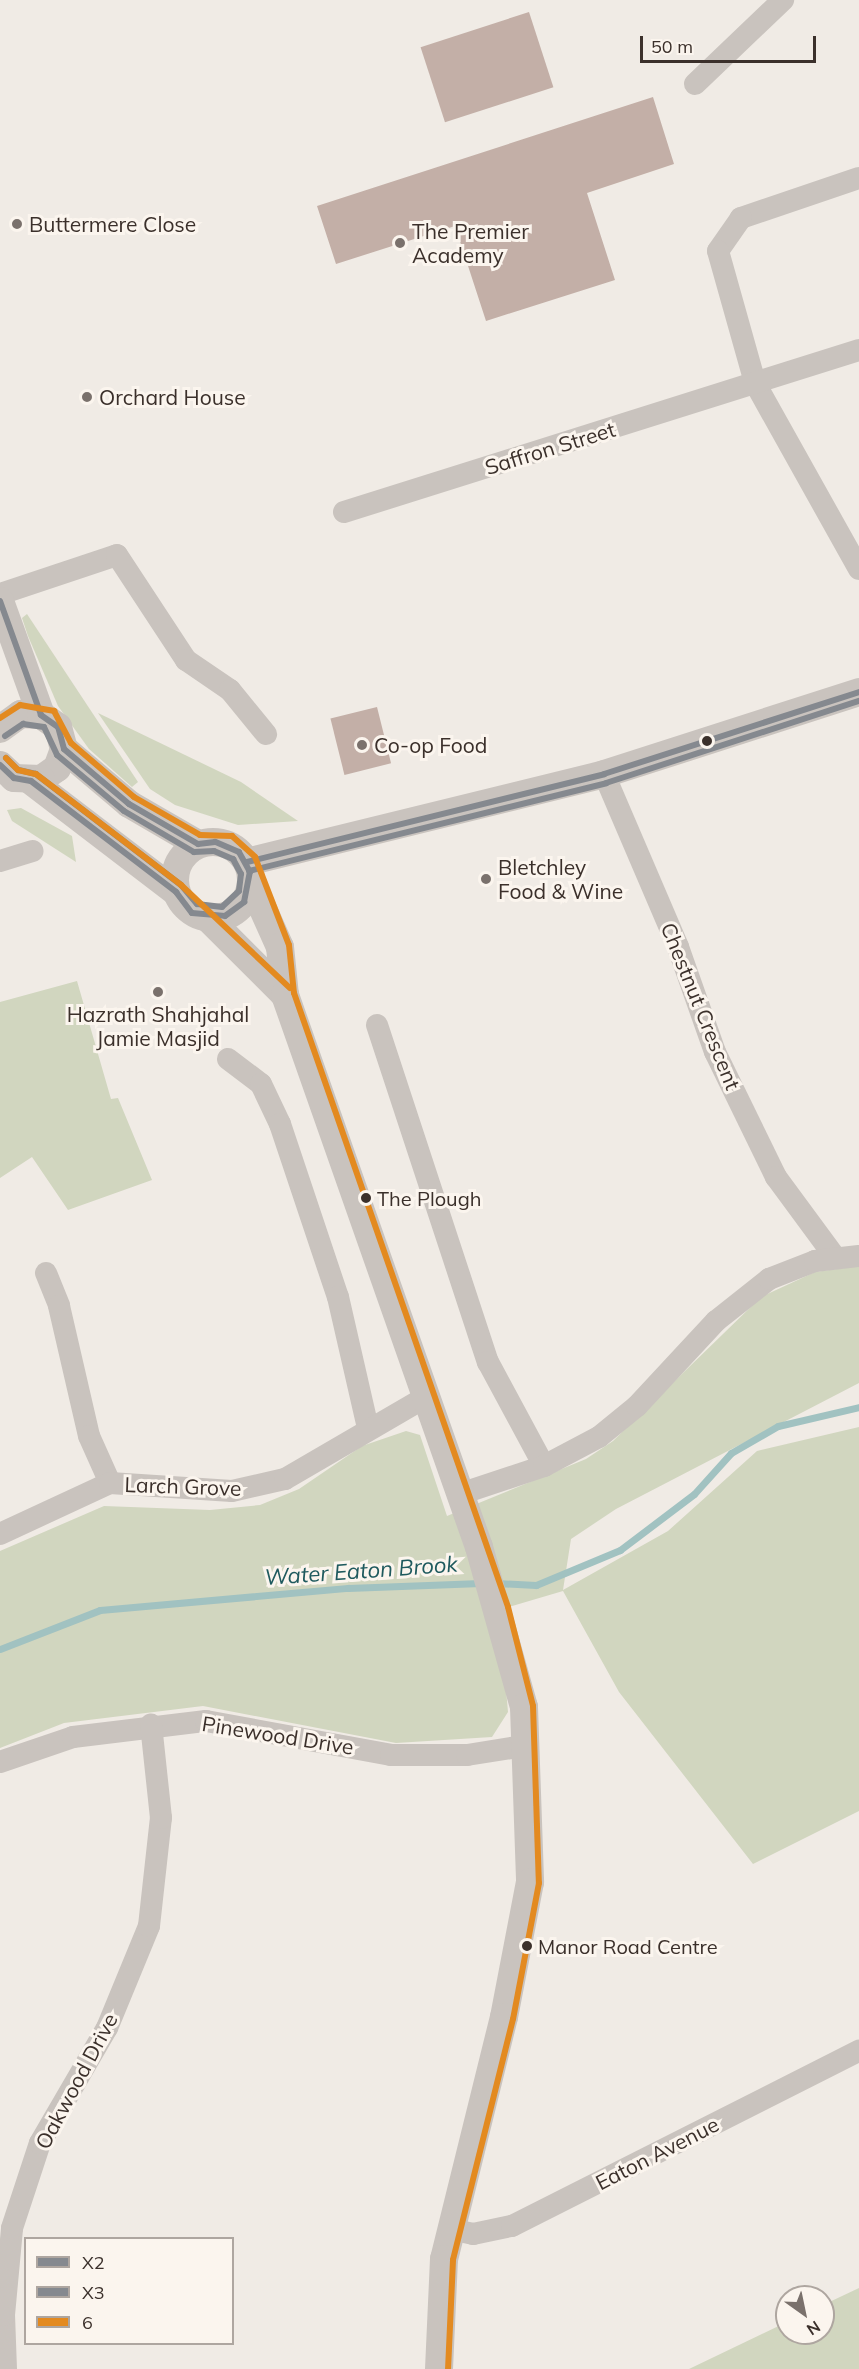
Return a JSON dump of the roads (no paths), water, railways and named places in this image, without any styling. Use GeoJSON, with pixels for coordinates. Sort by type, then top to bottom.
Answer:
{"type":"FeatureCollection","features":[{"type":"Feature","properties":{"kind":"street"},"geometry":{"type":"LineString","coordinates":[[695,84],[783,0]]}},
{"type":"Feature","properties":{"kind":"street"},"geometry":{"type":"LineString","coordinates":[[859,178],[741,218],[718,251],[755,383],[859,569]]}},
{"type":"Feature","properties":{"kind":"street","name":"Saffron Street"},"geometry":{"type":"LineString","coordinates":[[344,512],[859,350]]}},
{"type":"Feature","properties":{"kind":"street"},"geometry":{"type":"LineString","coordinates":[[0,594],[117,555],[186,660],[230,690],[266,734]]}},
{"type":"Feature","properties":{"kind":"street"},"geometry":{"type":"LineString","coordinates":[[0,601],[41,715]]}},
{"type":"Feature","properties":{"kind":"street"},"geometry":{"type":"LineString","coordinates":[[249,872],[604,774],[859,692]]}},
{"type":"Feature","properties":{"kind":"street"},"geometry":{"type":"LineString","coordinates":[[0,714],[0,728]]}},
{"type":"Feature","properties":{"kind":"street"},"geometry":{"type":"LineString","coordinates":[[0,728],[21,714],[41,715],[58,727],[64,748],[129,804],[198,844],[228,844],[249,872],[280,947],[285,995],[499,1610],[524,1707],[524,1746],[530,1780],[530,1882],[504,2018],[450,2229],[438,2319],[439,2369]]}},
{"type":"Feature","properties":{"kind":"street"},"geometry":{"type":"LineString","coordinates":[[9,774],[57,768],[64,748]]}},
{"type":"Feature","properties":{"kind":"street"},"geometry":{"type":"LineString","coordinates":[[9,774],[176,892],[192,913],[208,918],[285,995]]}},
{"type":"Feature","properties":{"kind":"street","name":"Chestnut Crescent"},"geometry":{"type":"LineString","coordinates":[[604,774],[678,947],[715,1052],[776,1177],[835,1257]]}},
{"type":"Feature","properties":{"kind":"street"},"geometry":{"type":"LineString","coordinates":[[176,892],[177,866],[198,844]]}},
{"type":"Feature","properties":{"kind":"street"},"geometry":{"type":"LineString","coordinates":[[0,861],[33,850]]}},
{"type":"Feature","properties":{"kind":"street"},"geometry":{"type":"LineString","coordinates":[[208,918],[236,911],[249,872]]}},
{"type":"Feature","properties":{"kind":"street"},"geometry":{"type":"LineString","coordinates":[[376,1025],[488,1362],[544,1466]]}},
{"type":"Feature","properties":{"kind":"street"},"geometry":{"type":"LineString","coordinates":[[228,1059],[261,1084],[280,1124],[338,1297],[368,1428]]}},
{"type":"Feature","properties":{"kind":"street"},"geometry":{"type":"LineString","coordinates":[[460,1494],[544,1466],[582,1448],[626,1416],[754,1290],[797,1266],[835,1257],[859,1256]]}},
{"type":"Feature","properties":{"kind":"street"},"geometry":{"type":"LineString","coordinates":[[46,1273],[59,1306],[89,1436],[110,1483]]}},
{"type":"Feature","properties":{"kind":"street","name":"Larch Grove"},"geometry":{"type":"LineString","coordinates":[[0,1534],[110,1483],[232,1491],[285,1479],[368,1428],[426,1397]]}},
{"type":"Feature","properties":{"kind":"street","name":"Pinewood Drive"},"geometry":{"type":"LineString","coordinates":[[0,1762],[73,1737],[151,1725],[206,1721],[391,1755],[467,1755],[524,1746]]}},
{"type":"Feature","properties":{"kind":"street","name":"Oakwood Drive"},"geometry":{"type":"LineString","coordinates":[[6,2369],[4,2315],[12,2228],[40,2143],[107,2028],[149,1926],[162,1818],[151,1725]]}},
{"type":"Feature","properties":{"kind":"street","name":"Eaton Avenue"},"geometry":{"type":"LineString","coordinates":[[450,2229],[473,2234],[512,2226],[859,2051]]}},
{"type":"Feature","properties":{"kind":"waterway","name":"Water Eaton Brook"},"geometry":{"type":"LineString","coordinates":[[495,1583],[536,1585],[620,1550],[694,1494],[731,1453],[778,1426],[859,1407]]}},
{"type":"Feature","properties":{"kind":"waterway","name":"Water Eaton Brook"},"geometry":{"type":"LineString","coordinates":[[0,1649],[100,1610],[348,1588],[481,1583]]}},
{"type":"Feature","properties":{"kind":"place","name":"Buttermere Close"},"geometry":{"type":"Point","coordinates":[17,224]}},
{"type":"Feature","properties":{"kind":"place","name":"The Premier Academy"},"geometry":{"type":"Point","coordinates":[400,243]}},
{"type":"Feature","properties":{"kind":"place","name":"Orchard House"},"geometry":{"type":"Point","coordinates":[87,397]}},
{"type":"Feature","properties":{"kind":"place","name":"Co-op Food"},"geometry":{"type":"Point","coordinates":[362,745]}},
{"type":"Feature","properties":{"kind":"place","name":"Bletchley Food & Wine"},"geometry":{"type":"Point","coordinates":[486,879]}},
{"type":"Feature","properties":{"kind":"place","name":"Hazrath Shahjahal Jamie Masjid"},"geometry":{"type":"Point","coordinates":[158,992]}},
{"type":"Feature","properties":{"kind":"place","name":"The Plough"},"geometry":{"type":"Point","coordinates":[366,1198]}},
{"type":"Feature","properties":{"kind":"place","name":"Manor Road Centre"},"geometry":{"type":"Point","coordinates":[527,1946]}}]}
